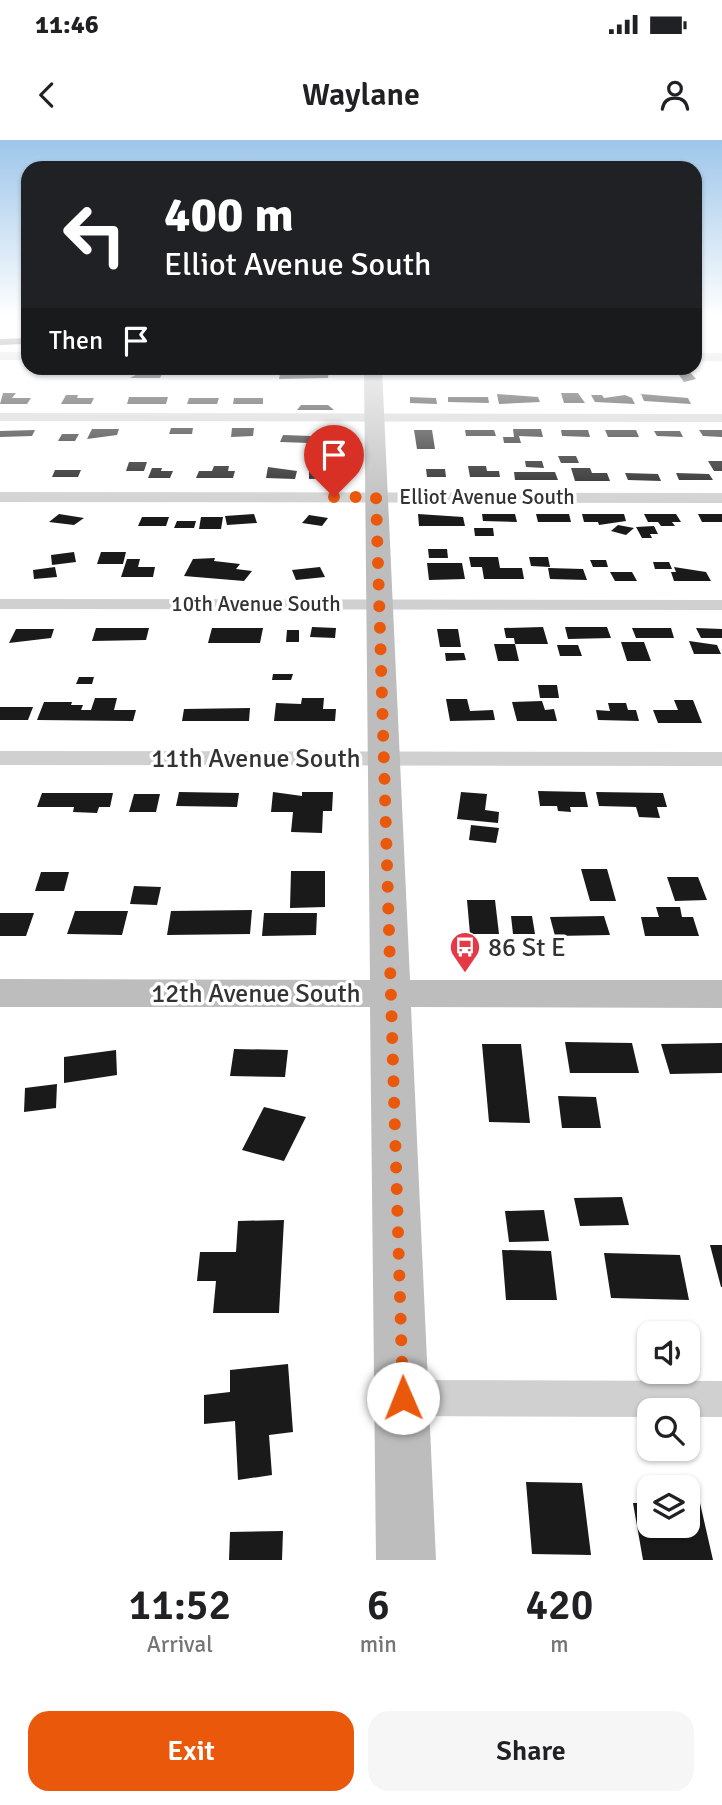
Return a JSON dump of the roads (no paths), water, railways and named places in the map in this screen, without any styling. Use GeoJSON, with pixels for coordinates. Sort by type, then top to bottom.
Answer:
{"type":"FeatureCollection","features":[{"type":"Feature","properties":{"kind":"street"},"geometry":{"type":"LineString","coordinates":[[373,383],[407,1560]]}},
{"type":"Feature","properties":{"kind":"street"},"geometry":{"type":"LineString","coordinates":[[0,417],[722,418]]}},
{"type":"Feature","properties":{"kind":"street","name":"Elliot Avenue South"},"geometry":{"type":"LineString","coordinates":[[0,497],[722,498]]}},
{"type":"Feature","properties":{"kind":"street","name":"10th Avenue South"},"geometry":{"type":"LineString","coordinates":[[0,604],[722,606]]}},
{"type":"Feature","properties":{"kind":"street","name":"11th Avenue South"},"geometry":{"type":"LineString","coordinates":[[0,758],[722,759]]}},
{"type":"Feature","properties":{"kind":"street","name":"12th Avenue South"},"geometry":{"type":"LineString","coordinates":[[0,993],[722,994]]}},
{"type":"Feature","properties":{"kind":"street"},"geometry":{"type":"LineString","coordinates":[[403,1398],[722,1399]]}},
{"type":"Feature","properties":{"kind":"place","name":"86 St E"},"geometry":{"type":"Point","coordinates":[465,974]}}]}
